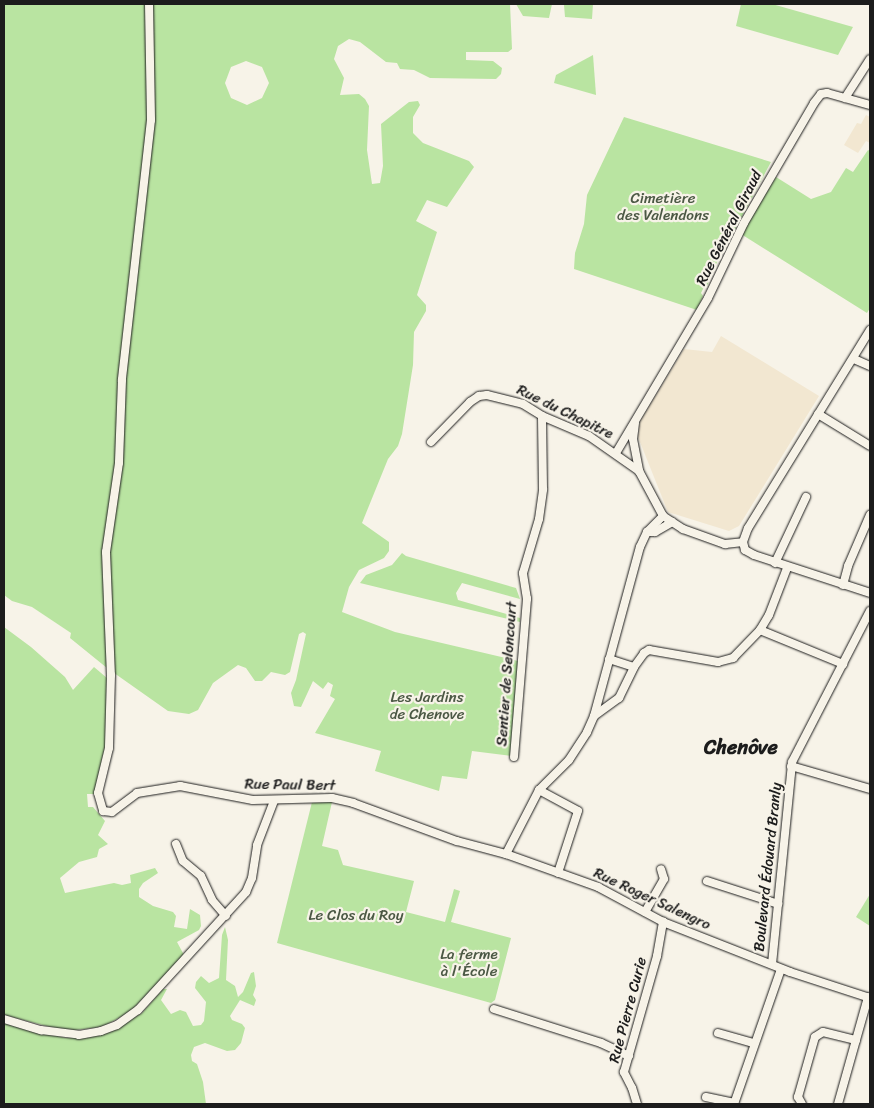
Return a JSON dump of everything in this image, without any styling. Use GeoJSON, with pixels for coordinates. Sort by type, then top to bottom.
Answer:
{"type":"FeatureCollection","features":[{"type":"Feature","properties":{"kind":"street","name":"Rue Paul Bert"},"geometry":{"type":"LineString","coordinates":[[149,4],[151,120],[122,380],[122,445],[106,552],[111,675],[109,748],[98,793],[103,811],[112,812],[137,793],[180,786],[241,799],[274,801],[305,797],[332,798],[362,806],[457,841],[506,854]]}},
{"type":"Feature","properties":{"kind":"street"},"geometry":{"type":"LineString","coordinates":[[844,98],[870,59]]}},
{"type":"Feature","properties":{"kind":"street","name":"Rue Général Giraud"},"geometry":{"type":"LineString","coordinates":[[616,454],[708,298],[744,223],[814,103],[821,94],[827,93],[870,105]]}},
{"type":"Feature","properties":{"kind":"street"},"geometry":{"type":"LineString","coordinates":[[743,542],[748,528],[870,330]]}},
{"type":"Feature","properties":{"kind":"street"},"geometry":{"type":"LineString","coordinates":[[854,358],[870,366]]}},
{"type":"Feature","properties":{"kind":"street","name":"Rue du Chapitre"},"geometry":{"type":"LineString","coordinates":[[431,442],[479,396],[501,397],[534,409],[542,416],[589,436],[639,471]]}},
{"type":"Feature","properties":{"kind":"street"},"geometry":{"type":"LineString","coordinates":[[818,414],[870,446]]}},
{"type":"Feature","properties":{"kind":"street","name":"Sentier de Seloncourt"},"geometry":{"type":"LineString","coordinates":[[514,758],[526,599],[523,573],[539,519],[543,489],[542,416]]}},
{"type":"Feature","properties":{"kind":"street","name":"Rue Général Giraud"},"geometry":{"type":"LineString","coordinates":[[635,419],[633,439],[639,471],[662,516]]}},
{"type":"Feature","properties":{"kind":"street"},"geometry":{"type":"LineString","coordinates":[[775,563],[806,497]]}},
{"type":"Feature","properties":{"kind":"street"},"geometry":{"type":"LineString","coordinates":[[843,585],[848,566],[870,514]]}},
{"type":"Feature","properties":{"kind":"street"},"geometry":{"type":"LineString","coordinates":[[506,854],[539,790],[569,760],[594,716],[640,546],[647,532],[662,516],[683,529],[725,544],[743,542]]}},
{"type":"Feature","properties":{"kind":"street"},"geometry":{"type":"LineString","coordinates":[[647,532],[655,532],[668,527],[672,522]]}},
{"type":"Feature","properties":{"kind":"street"},"geometry":{"type":"LineString","coordinates":[[743,542],[750,553],[787,568],[870,593]]}},
{"type":"Feature","properties":{"kind":"street"},"geometry":{"type":"LineString","coordinates":[[594,716],[619,698],[634,667],[644,653],[649,650],[718,662],[733,658],[760,630],[769,614],[787,568]]}},
{"type":"Feature","properties":{"kind":"street","name":"Boulevard Édouard Branly"},"geometry":{"type":"LineString","coordinates":[[772,964],[791,766],[870,612]]}},
{"type":"Feature","properties":{"kind":"street"},"geometry":{"type":"LineString","coordinates":[[760,630],[843,664]]}},
{"type":"Feature","properties":{"kind":"street"},"geometry":{"type":"LineString","coordinates":[[609,659],[634,667]]}},
{"type":"Feature","properties":{"kind":"street"},"geometry":{"type":"LineString","coordinates":[[791,766],[870,789]]}},
{"type":"Feature","properties":{"kind":"street"},"geometry":{"type":"LineString","coordinates":[[539,790],[578,811],[558,873]]}},
{"type":"Feature","properties":{"kind":"street"},"geometry":{"type":"LineString","coordinates":[[4,1019],[41,1030],[79,1035],[101,1031],[117,1025],[138,1010],[243,897],[250,884],[257,845],[274,801]]}},
{"type":"Feature","properties":{"kind":"street"},"geometry":{"type":"LineString","coordinates":[[176,844],[183,861],[201,876],[212,900],[226,916]]}},
{"type":"Feature","properties":{"kind":"street","name":"Rue Roger Salengro"},"geometry":{"type":"LineString","coordinates":[[506,854],[598,887],[663,922],[781,969],[869,998]]}},
{"type":"Feature","properties":{"kind":"street"},"geometry":{"type":"LineString","coordinates":[[645,912],[664,879],[661,869]]}},
{"type":"Feature","properties":{"kind":"street"},"geometry":{"type":"LineString","coordinates":[[707,881],[778,904]]}},
{"type":"Feature","properties":{"kind":"street","name":"Rue Pierre Curie"},"geometry":{"type":"LineString","coordinates":[[637,1104],[624,1072],[656,956],[663,922]]}},
{"type":"Feature","properties":{"kind":"street"},"geometry":{"type":"LineString","coordinates":[[706,1097],[734,1103],[781,969]]}},
{"type":"Feature","properties":{"kind":"street"},"geometry":{"type":"LineString","coordinates":[[838,1104],[869,998]]}},
{"type":"Feature","properties":{"kind":"street"},"geometry":{"type":"LineString","coordinates":[[494,1009],[601,1043],[629,1056]]}},
{"type":"Feature","properties":{"kind":"street"},"geometry":{"type":"LineString","coordinates":[[802,1104],[798,1096],[816,1037],[823,1032],[856,1040]]}},
{"type":"Feature","properties":{"kind":"street"},"geometry":{"type":"LineString","coordinates":[[718,1033],[754,1043]]}},
{"type":"Feature","properties":{"kind":"shaded area"},"geometry":{"type":"Polygon","coordinates":[[[866,115],[870,117],[870,143],[866,141],[858,153],[844,145],[857,123],[861,124],[866,115]]]}},
{"type":"Feature","properties":{"kind":"shaded area"},"geometry":{"type":"Polygon","coordinates":[[[721,336],[819,396],[739,526],[729,531],[668,512],[638,437],[640,421],[684,349],[712,352],[721,336]]]}},
{"type":"Feature","properties":{"kind":"green space","name":"Les Jardins de Chenove"},"geometry":{"type":"Polygon","coordinates":[[[4,4],[510,4],[512,49],[508,52],[466,52],[466,60],[493,61],[502,68],[501,74],[496,79],[430,78],[414,70],[400,69],[397,63],[386,62],[360,42],[349,39],[338,46],[334,59],[344,78],[340,95],[359,94],[369,106],[367,150],[372,184],[380,183],[383,166],[381,124],[409,102],[418,101],[420,105],[413,117],[413,133],[423,143],[469,161],[474,167],[447,207],[427,200],[416,221],[437,232],[417,295],[426,305],[426,311],[414,332],[413,365],[402,434],[398,446],[388,459],[362,523],[389,542],[389,551],[384,558],[359,570],[349,587],[342,612],[395,632],[518,661],[513,756],[472,751],[467,779],[442,776],[439,791],[375,771],[381,751],[315,733],[335,699],[330,696],[333,685],[328,682],[323,689],[313,681],[301,707],[294,706],[291,693],[296,680],[306,634],[303,632],[299,634],[290,672],[285,675],[271,672],[262,681],[255,681],[246,668],[238,665],[213,683],[198,710],[189,714],[168,711],[107,668],[70,638],[71,633],[32,607],[12,601],[4,595],[4,4]],[[246,61],[231,67],[225,83],[231,98],[247,105],[262,98],[269,83],[262,67],[246,61]]]}},
{"type":"Feature","properties":{"kind":"green space"},"geometry":{"type":"Polygon","coordinates":[[[516,4],[552,4],[549,18],[523,16],[516,4]]]}},
{"type":"Feature","properties":{"kind":"green space"},"geometry":{"type":"Polygon","coordinates":[[[553,4],[593,4],[592,19],[565,17],[564,5],[553,4]]]}},
{"type":"Feature","properties":{"kind":"green space"},"geometry":{"type":"Polygon","coordinates":[[[741,4],[772,4],[853,27],[838,55],[736,26],[741,4]]]}},
{"type":"Feature","properties":{"kind":"green space"},"geometry":{"type":"Polygon","coordinates":[[[593,55],[596,95],[554,83],[556,75],[593,55]]]}},
{"type":"Feature","properties":{"kind":"green space","name":"Cimetière des Valendons"},"geometry":{"type":"Polygon","coordinates":[[[624,117],[771,162],[724,250],[722,250],[707,286],[704,287],[701,293],[703,296],[697,310],[574,269],[575,253],[584,224],[587,195],[624,117]]]}},
{"type":"Feature","properties":{"kind":"green space"},"geometry":{"type":"Polygon","coordinates":[[[868,150],[870,151],[870,308],[867,313],[741,234],[776,177],[811,199],[831,192],[846,168],[853,172],[868,150]]]}},
{"type":"Feature","properties":{"kind":"green space"},"geometry":{"type":"Polygon","coordinates":[[[402,553],[406,556],[516,588],[520,599],[462,583],[456,593],[458,600],[520,618],[520,622],[360,583],[366,575],[392,565],[402,553]]]}},
{"type":"Feature","properties":{"kind":"green space"},"geometry":{"type":"Polygon","coordinates":[[[4,627],[31,647],[65,677],[73,690],[94,667],[107,678],[106,742],[94,794],[87,794],[88,807],[93,807],[105,821],[98,835],[108,844],[99,849],[97,857],[79,862],[60,878],[65,893],[114,883],[122,885],[131,883],[130,875],[155,868],[158,873],[143,883],[139,889],[139,897],[153,906],[173,912],[176,916],[174,927],[187,929],[190,909],[200,915],[201,926],[199,930],[177,942],[184,955],[130,1012],[102,1027],[66,1031],[4,1015],[4,627]]]}},
{"type":"Feature","properties":{"kind":"green space","name":"Le Clos du Roy"},"geometry":{"type":"Polygon","coordinates":[[[312,802],[332,802],[322,846],[338,850],[343,865],[414,881],[406,912],[445,922],[454,889],[460,891],[451,922],[511,938],[495,1000],[491,1003],[277,943],[312,802]]]}},
{"type":"Feature","properties":{"kind":"green space"},"geometry":{"type":"Polygon","coordinates":[[[870,894],[870,926],[856,917],[870,894]]]}},
{"type":"Feature","properties":{"kind":"green space"},"geometry":{"type":"Polygon","coordinates":[[[225,927],[228,940],[226,980],[235,986],[238,997],[243,992],[251,973],[254,972],[256,986],[253,995],[256,1000],[254,1006],[240,1000],[230,1016],[232,1020],[242,1024],[245,1028],[241,1043],[235,1050],[227,1051],[205,1043],[194,1047],[191,1055],[192,1061],[197,1064],[203,1082],[206,1104],[4,1104],[4,1023],[66,1038],[105,1034],[142,1013],[163,989],[167,989],[161,1000],[171,1014],[180,1010],[186,1012],[193,1026],[201,1025],[204,1021],[206,1002],[195,988],[196,982],[201,976],[209,983],[219,978],[222,935],[225,927]]]}},
{"type":"Feature","properties":{"kind":"district","name":"Chenôve"},"geometry":{"type":"Point","coordinates":[741,747]}},
{"type":"Feature","properties":{"kind":"park label","name":"La ferme à l'École"},"geometry":{"type":"Point","coordinates":[469,962]}}]}
